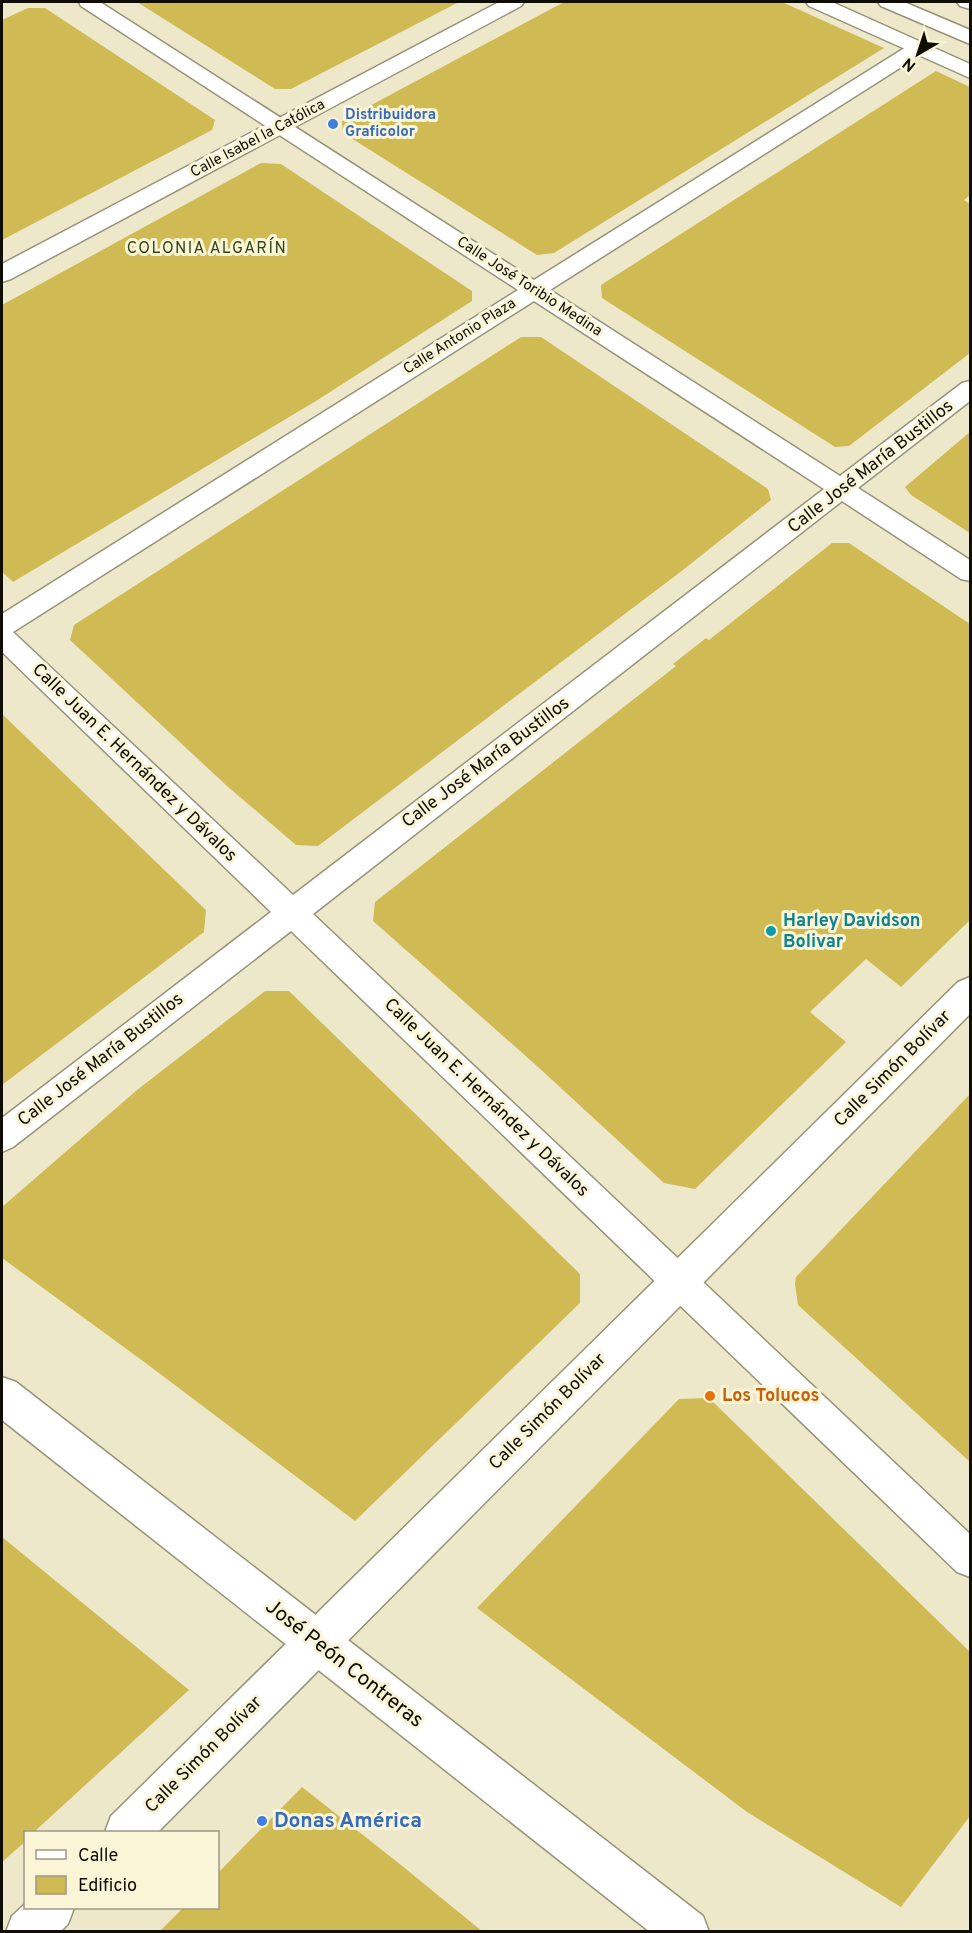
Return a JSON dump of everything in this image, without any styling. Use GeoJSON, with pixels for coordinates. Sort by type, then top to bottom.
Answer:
{"type":"FeatureCollection","features":[{"type":"Feature","properties":{"kind":"main road","name":"Calle Isabel la Católica"},"geometry":{"type":"LineString","coordinates":[[2,274],[514,2]]}},
{"type":"Feature","properties":{"kind":"main road"},"geometry":{"type":"LineString","coordinates":[[816,2],[970,72]]}},
{"type":"Feature","properties":{"kind":"main road"},"geometry":{"type":"LineString","coordinates":[[888,2],[970,38]]}},
{"type":"Feature","properties":{"kind":"main road","name":"Calle Simón Bolívar"},"geometry":{"type":"LineString","coordinates":[[129,1831],[970,992]]}},
{"type":"Feature","properties":{"kind":"main road","name":"José Peón Contreras"},"geometry":{"type":"LineString","coordinates":[[2,1396],[687,1932]]}},
{"type":"Feature","properties":{"kind":"main road"},"geometry":{"type":"LineString","coordinates":[[28,1932],[51,1909]]}},
{"type":"Feature","properties":{"kind":"street","name":"Calle José Toribio Medina"},"geometry":{"type":"LineString","coordinates":[[88,2],[970,572]]}},
{"type":"Feature","properties":{"kind":"street","name":"Calle Antonio Plaza"},"geometry":{"type":"LineString","coordinates":[[2,626],[918,48]]}},
{"type":"Feature","properties":{"kind":"street","name":"Calle José María Bustillos"},"geometry":{"type":"LineString","coordinates":[[2,1137],[970,389]]}},
{"type":"Feature","properties":{"kind":"street","name":"Calle Juan E. Hernández y Dávalos"},"geometry":{"type":"LineString","coordinates":[[2,637],[970,1559]]}},
{"type":"Feature","properties":{"kind":"building"},"geometry":{"type":"Polygon","coordinates":[[[137,2],[459,2],[291,89],[275,89],[137,2]]]}},
{"type":"Feature","properties":{"kind":"building"},"geometry":{"type":"Polygon","coordinates":[[[564,2],[782,2],[884,48],[554,253],[537,255],[343,133],[342,121],[364,112],[362,110],[564,2]]]}},
{"type":"Feature","properties":{"kind":"building"},"geometry":{"type":"Polygon","coordinates":[[[28,8],[45,8],[215,120],[212,130],[2,240],[2,20],[28,8]]]}},
{"type":"Feature","properties":{"kind":"building"},"geometry":{"type":"Polygon","coordinates":[[[936,71],[970,87],[970,195],[964,200],[970,204],[970,353],[849,446],[835,447],[602,298],[601,285],[936,71]]]}},
{"type":"Feature","properties":{"kind":"building"},"geometry":{"type":"Polygon","coordinates":[[[261,163],[281,164],[472,291],[472,301],[316,401],[13,582],[2,572],[2,305],[261,163]]]}},
{"type":"Feature","properties":{"kind":"building"},"geometry":{"type":"Polygon","coordinates":[[[521,337],[541,337],[768,489],[771,500],[683,570],[318,846],[296,845],[227,786],[70,640],[74,625],[521,337]]]}},
{"type":"Feature","properties":{"kind":"building"},"geometry":{"type":"Polygon","coordinates":[[[970,432],[970,533],[911,495],[905,487],[970,432]]]}},
{"type":"Feature","properties":{"kind":"building"},"geometry":{"type":"Polygon","coordinates":[[[832,543],[849,543],[970,624],[970,920],[901,987],[866,959],[810,1012],[846,1042],[695,1189],[664,1183],[537,1066],[373,921],[375,902],[676,666],[673,664],[706,638],[709,640],[832,543]]]}},
{"type":"Feature","properties":{"kind":"building"},"geometry":{"type":"Polygon","coordinates":[[[2,714],[206,910],[204,932],[2,1085],[2,714]]]}},
{"type":"Feature","properties":{"kind":"building"},"geometry":{"type":"Polygon","coordinates":[[[265,991],[289,991],[580,1274],[580,1303],[355,1521],[2,1258],[2,1207],[137,1090],[265,991]]]}},
{"type":"Feature","properties":{"kind":"building"},"geometry":{"type":"Polygon","coordinates":[[[970,1094],[970,1462],[798,1305],[795,1284],[796,1277],[970,1094]]]}},
{"type":"Feature","properties":{"kind":"building"},"geometry":{"type":"Polygon","coordinates":[[[709,1398],[970,1652],[970,1816],[901,1907],[747,1812],[477,1608],[679,1399],[709,1398]]]}},
{"type":"Feature","properties":{"kind":"building"},"geometry":{"type":"Polygon","coordinates":[[[2,1537],[189,1690],[35,1831],[24,1831],[24,1843],[2,1862],[2,1537]]]}},
{"type":"Feature","properties":{"kind":"building"},"geometry":{"type":"Polygon","coordinates":[[[302,1787],[483,1932],[159,1932],[182,1909],[219,1909],[219,1872],[302,1787]]]}},
{"type":"Feature","properties":{"kind":"place","name":"Distribuidora Graficolor"},"geometry":{"type":"Point","coordinates":[333,124]}},
{"type":"Feature","properties":{"kind":"place","name":"Harley Davidson Bolivar"},"geometry":{"type":"Point","coordinates":[771,931]}},
{"type":"Feature","properties":{"kind":"place","name":"Los Tolucos"},"geometry":{"type":"Point","coordinates":[710,1396]}},
{"type":"Feature","properties":{"kind":"place","name":"Donas América"},"geometry":{"type":"Point","coordinates":[262,1821]}},
{"type":"Feature","properties":{"kind":"district","name":"COLONIA ALGARÍN"},"geometry":{"type":"Point","coordinates":[207,249]}}]}
